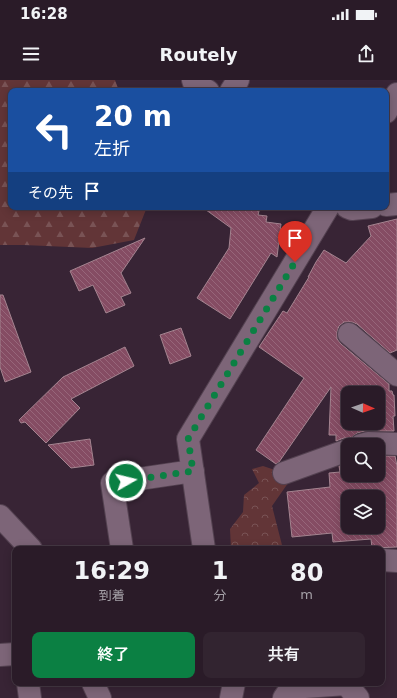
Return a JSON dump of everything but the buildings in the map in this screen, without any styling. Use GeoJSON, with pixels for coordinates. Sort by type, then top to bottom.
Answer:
{"type":"FeatureCollection","features":[{"type":"Feature","properties":{"kind":"street"},"geometry":{"type":"LineString","coordinates":[[193,80],[194,83],[203,88]]}},
{"type":"Feature","properties":{"kind":"street"},"geometry":{"type":"LineString","coordinates":[[389,107],[397,94]]}},
{"type":"Feature","properties":{"kind":"street"},"geometry":{"type":"LineString","coordinates":[[204,546],[188,439],[326,210]]}},
{"type":"Feature","properties":{"kind":"street"},"geometry":{"type":"LineString","coordinates":[[349,334],[397,375]]}},
{"type":"Feature","properties":{"kind":"street"},"geometry":{"type":"LineString","coordinates":[[385,444],[397,444]]}},
{"type":"Feature","properties":{"kind":"street"},"geometry":{"type":"LineString","coordinates":[[284,473],[341,453]]}},
{"type":"Feature","properties":{"kind":"street"},"geometry":{"type":"LineString","coordinates":[[122,546],[112,483],[193,471]]}},
{"type":"Feature","properties":{"kind":"street"},"geometry":{"type":"LineString","coordinates":[[0,516],[28,546]]}},
{"type":"Feature","properties":{"kind":"street"},"geometry":{"type":"LineString","coordinates":[[385,560],[397,561]]}},
{"type":"Feature","properties":{"kind":"street"},"geometry":{"type":"LineString","coordinates":[[0,655],[12,654]]}},
{"type":"Feature","properties":{"kind":"street"},"geometry":{"type":"LineString","coordinates":[[28,686],[30,698]]}},
{"type":"Feature","properties":{"kind":"street"},"geometry":{"type":"LineString","coordinates":[[94,686],[100,698]]}},
{"type":"Feature","properties":{"kind":"street"},"geometry":{"type":"LineString","coordinates":[[231,698],[233,686]]}},
{"type":"Feature","properties":{"kind":"street"},"geometry":{"type":"LineString","coordinates":[[284,698],[291,688],[318,686]]}},
{"type":"Feature","properties":{"kind":"street"},"geometry":{"type":"LineString","coordinates":[[348,686],[358,698]]}},
{"type":"Feature","properties":{"kind":"green space"},"geometry":{"type":"Polygon","coordinates":[[[0,80],[115,80],[118,88],[8,88],[8,210],[146,210],[134,240],[92,248],[0,245],[0,80]]]}},
{"type":"Feature","properties":{"kind":"green space"},"geometry":{"type":"Polygon","coordinates":[[[263,466],[293,476],[272,506],[282,546],[231,546],[230,529],[243,512],[244,495],[259,483],[252,469],[263,466]]]}},
{"type":"Feature","properties":{"kind":"route"},"geometry":{"type":"LineString","coordinates":[[126,481],[193,471],[188,439],[295,262]]}}]}
